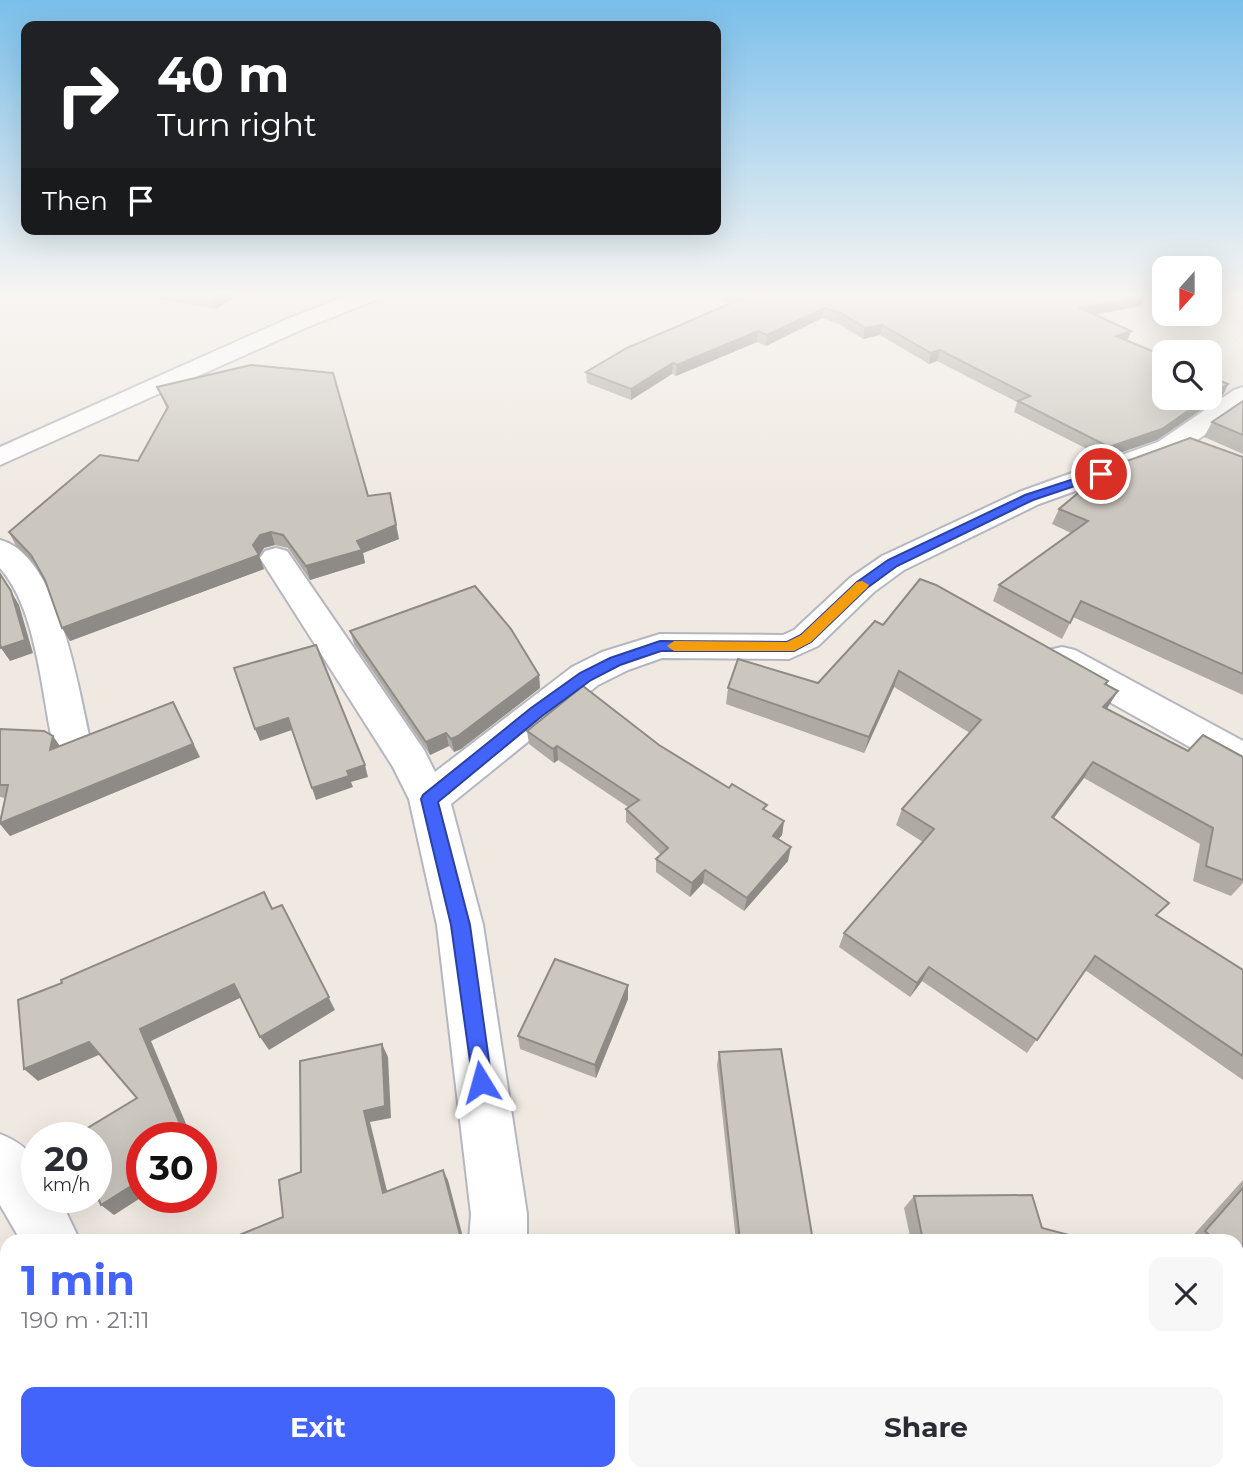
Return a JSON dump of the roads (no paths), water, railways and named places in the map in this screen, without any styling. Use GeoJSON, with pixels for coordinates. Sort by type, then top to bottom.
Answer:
{"type":"FeatureCollection","features":[{"type":"Feature","properties":{"kind":"street"},"geometry":{"type":"LineString","coordinates":[[0,457],[213,361]]}},
{"type":"Feature","properties":{"kind":"street"},"geometry":{"type":"LineString","coordinates":[[429,799],[585,676],[615,661],[660,646],[789,647],[806,638],[862,585],[893,563],[1029,498],[1168,448],[1192,445],[1243,395]]}},
{"type":"Feature","properties":{"kind":"street"},"geometry":{"type":"LineString","coordinates":[[0,549],[27,578],[50,640],[70,735]]}},
{"type":"Feature","properties":{"kind":"street"},"geometry":{"type":"LineString","coordinates":[[276,558],[410,761],[429,799],[460,925],[499,1214],[498,1234]]}},
{"type":"Feature","properties":{"kind":"street"},"geometry":{"type":"LineString","coordinates":[[893,563],[927,583]]}},
{"type":"Feature","properties":{"kind":"street"},"geometry":{"type":"LineString","coordinates":[[1030,641],[1243,759]]}},
{"type":"Feature","properties":{"kind":"street"},"geometry":{"type":"LineString","coordinates":[[0,1161],[30,1199],[48,1234]]}}]}
